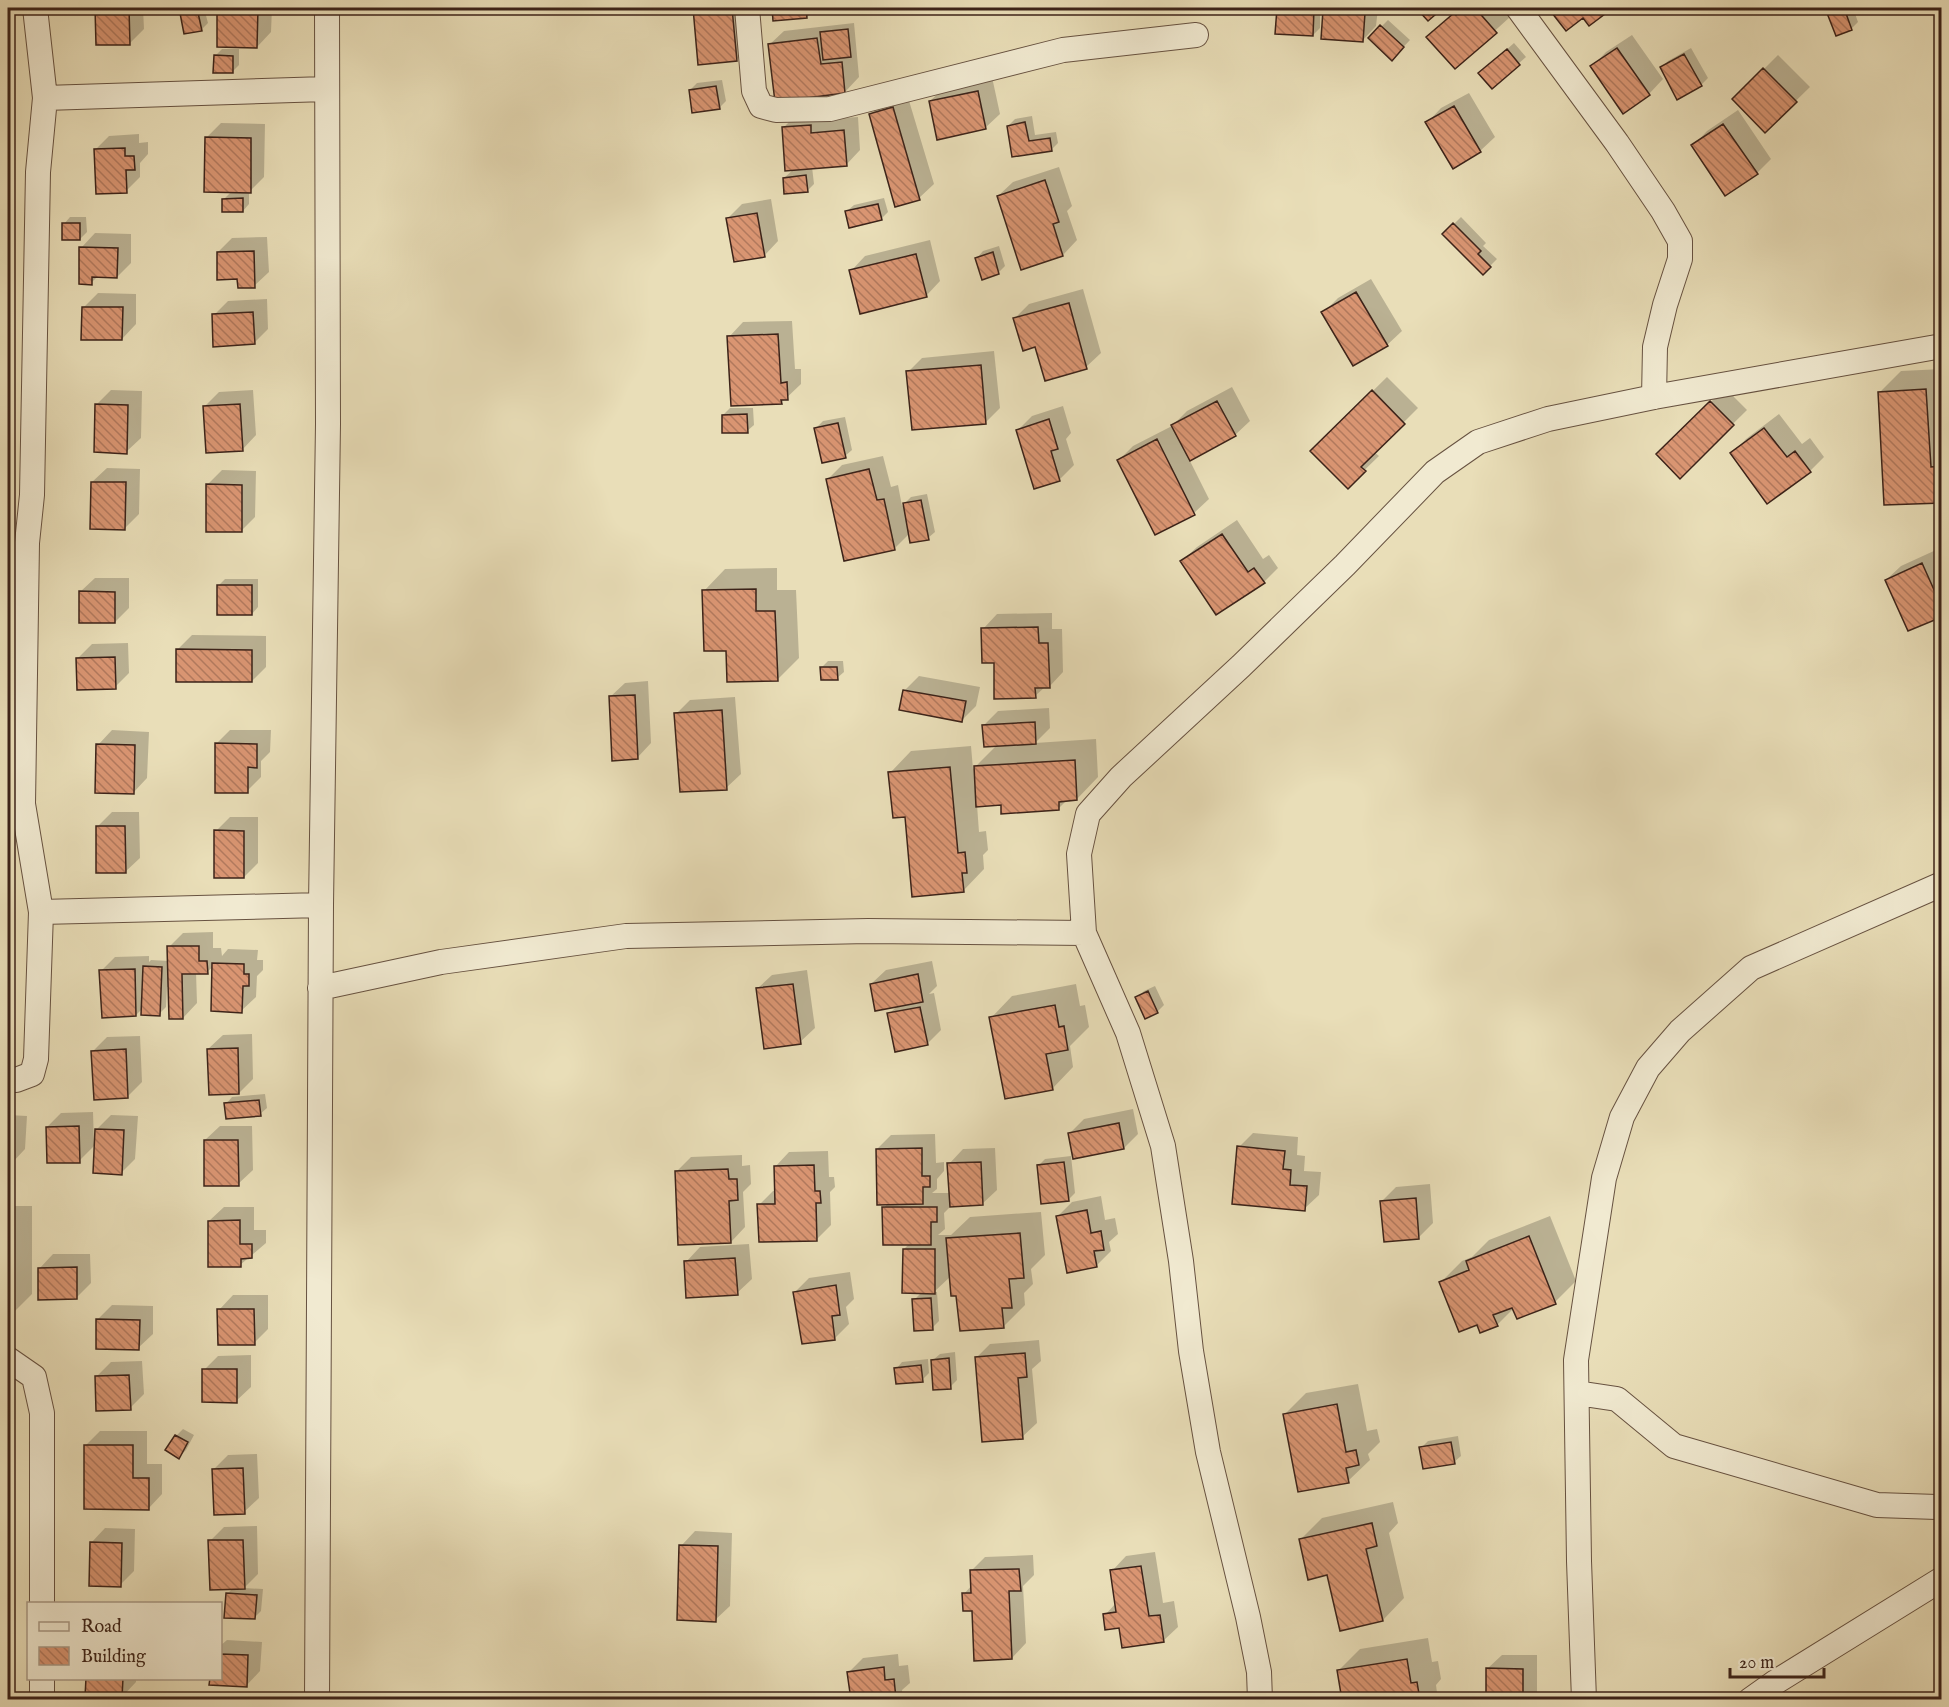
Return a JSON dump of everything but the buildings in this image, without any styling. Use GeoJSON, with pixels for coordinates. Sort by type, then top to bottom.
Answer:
{"type":"FeatureCollection","features":[{"type":"Feature","properties":{"kind":"street"},"geometry":{"type":"LineString","coordinates":[[8,1080],[16,1080],[33,1074],[36,1059],[41,912],[15,804],[17,543],[32,495],[38,172],[45,98],[35,8]]}},
{"type":"Feature","properties":{"kind":"street"},"geometry":{"type":"LineString","coordinates":[[317,1700],[320,988],[328,424],[327,8]]}},
{"type":"Feature","properties":{"kind":"street"},"geometry":{"type":"LineString","coordinates":[[747,8],[754,91],[761,106],[776,110],[830,109],[1064,50],[1196,35]]}},
{"type":"Feature","properties":{"kind":"street"},"geometry":{"type":"LineString","coordinates":[[1518,8],[1617,143],[1663,211],[1680,241],[1680,259],[1665,305],[1655,347],[1654,397]]}},
{"type":"Feature","properties":{"kind":"street"},"geometry":{"type":"LineString","coordinates":[[45,98],[326,89]]}},
{"type":"Feature","properties":{"kind":"street"},"geometry":{"type":"LineString","coordinates":[[1260,1700],[1259,1672],[1248,1617],[1208,1452],[1191,1351],[1181,1261],[1163,1146],[1128,1033],[1084,933],[1079,854],[1088,814],[1120,777],[1273,635],[1435,472],[1478,442],[1548,419],[1654,397],[1941,346]]}},
{"type":"Feature","properties":{"kind":"street"},"geometry":{"type":"LineString","coordinates":[[1584,1700],[1576,1360],[1604,1178],[1623,1117],[1648,1068],[1680,1031],[1751,968],[1941,884]]}},
{"type":"Feature","properties":{"kind":"street"},"geometry":{"type":"LineString","coordinates":[[41,912],[321,905]]}},
{"type":"Feature","properties":{"kind":"street"},"geometry":{"type":"LineString","coordinates":[[320,988],[441,962],[626,936],[868,931],[1084,933]]}},
{"type":"Feature","properties":{"kind":"street"},"geometry":{"type":"LineString","coordinates":[[8,1359],[34,1377],[42,1413],[42,1602]]}},
{"type":"Feature","properties":{"kind":"street"},"geometry":{"type":"LineString","coordinates":[[1577,1392],[1617,1399],[1674,1446],[1877,1504],[1936,1507],[1941,1505]]}},
{"type":"Feature","properties":{"kind":"street"},"geometry":{"type":"LineString","coordinates":[[1750,1700],[1941,1579]]}},
{"type":"Feature","properties":{"kind":"street"},"geometry":{"type":"LineString","coordinates":[[42,1680],[42,1700]]}}]}
